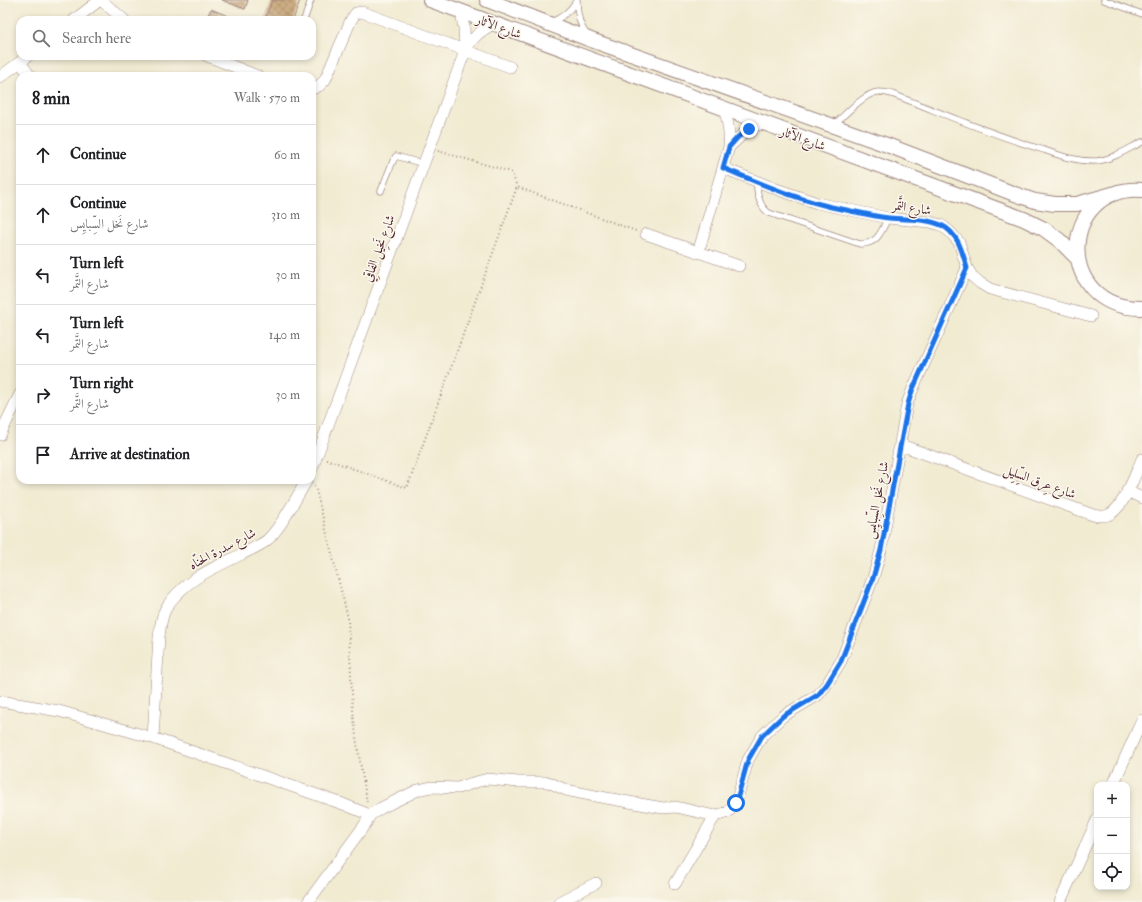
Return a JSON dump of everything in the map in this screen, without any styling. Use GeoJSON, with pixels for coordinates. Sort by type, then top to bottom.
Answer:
{"type":"FeatureCollection","features":[{"type":"Feature","properties":{"kind":"street"},"geometry":{"type":"LineString","coordinates":[[79,16],[101,0],[119,16]]}},
{"type":"Feature","properties":{"kind":"street","name":"شارع الآثار"},"geometry":{"type":"LineString","coordinates":[[430,0],[1024,219],[1044,229],[1060,240],[1077,258]]}},
{"type":"Feature","properties":{"kind":"street","name":"شارع الآثار"},"geometry":{"type":"LineString","coordinates":[[487,0],[591,40],[1036,201],[1055,204],[1077,204],[1116,193],[1139,189]]}},
{"type":"Feature","properties":{"kind":"street"},"geometry":{"type":"LineString","coordinates":[[316,87],[325,80],[353,16],[356,13],[362,12],[510,67]]}},
{"type":"Feature","properties":{"kind":"street","name":"شارع نَخِيل الفاقِي"},"geometry":{"type":"LineString","coordinates":[[461,12],[464,28],[465,51]]}},
{"type":"Feature","properties":{"kind":"street","name":"شارع نَخِيل الفاقِي"},"geometry":{"type":"LineString","coordinates":[[318,455],[465,51],[478,33],[493,24]]}},
{"type":"Feature","properties":{"kind":"street"},"geometry":{"type":"LineString","coordinates":[[0,77],[23,60]]}},
{"type":"Feature","properties":{"kind":"street"},"geometry":{"type":"LineString","coordinates":[[24,60],[29,72]]}},
{"type":"Feature","properties":{"kind":"street"},"geometry":{"type":"LineString","coordinates":[[217,60],[248,72]]}},
{"type":"Feature","properties":{"kind":"street"},"geometry":{"type":"LineString","coordinates":[[698,253],[729,147],[730,134],[724,108]]}},
{"type":"Feature","properties":{"kind":"street"},"geometry":{"type":"LineString","coordinates":[[729,147],[745,132],[761,123]]}},
{"type":"Feature","properties":{"kind":"street","name":"شارع التَّمر"},"geometry":{"type":"LineString","coordinates":[[723,168],[756,182],[817,203],[888,218],[930,222],[941,226],[949,231],[959,242],[967,268],[980,284],[990,289],[1091,316]]}},
{"type":"Feature","properties":{"kind":"street"},"geometry":{"type":"LineString","coordinates":[[1116,193],[1102,201],[1087,216],[1081,226],[1077,241],[1077,258],[1082,273],[1090,286],[1101,297],[1115,304],[1130,308],[1142,308]]}},
{"type":"Feature","properties":{"kind":"street"},"geometry":{"type":"LineString","coordinates":[[646,234],[738,266]]}},
{"type":"Feature","properties":{"kind":"street","name":"شارع نَخل السِّبايِس"},"geometry":{"type":"LineString","coordinates":[[715,816],[728,812],[736,803],[748,760],[762,736],[783,716],[818,695],[827,684],[841,661],[873,578],[881,550],[908,404],[912,391],[967,268]]}},
{"type":"Feature","properties":{"kind":"street"},"geometry":{"type":"LineString","coordinates":[[0,435],[16,402]]}},
{"type":"Feature","properties":{"kind":"street","name":"شارع عِرق السِّلِيل"},"geometry":{"type":"LineString","coordinates":[[901,444],[1093,515],[1101,516],[1109,515],[1120,504],[1142,459]]}},
{"type":"Feature","properties":{"kind":"street","name":"شارع سدرة الحنّاه"},"geometry":{"type":"LineString","coordinates":[[316,461],[318,455]]}},
{"type":"Feature","properties":{"kind":"street","name":"شارع سدرة الحنّاه"},"geometry":{"type":"LineString","coordinates":[[152,738],[159,638],[161,622],[166,609],[176,594],[187,584],[202,574],[256,546],[272,535],[306,484]]}},
{"type":"Feature","properties":{"kind":"street"},"geometry":{"type":"LineString","coordinates":[[1127,491],[1142,498]]}},
{"type":"Feature","properties":{"kind":"street"},"geometry":{"type":"LineString","coordinates":[[0,702],[59,711],[152,738],[343,804],[370,815]]}},
{"type":"Feature","properties":{"kind":"street"},"geometry":{"type":"LineString","coordinates":[[1114,782],[1142,720]]}},
{"type":"Feature","properties":{"kind":"street"},"geometry":{"type":"LineString","coordinates":[[308,902],[366,823],[370,815],[418,790],[431,787],[458,788],[488,779],[518,782],[548,782],[566,790],[595,796],[663,808],[676,807],[715,816],[675,884]]}},
{"type":"Feature","properties":{"kind":"street"},"geometry":{"type":"LineString","coordinates":[[1060,902],[1094,827]]}},
{"type":"Feature","properties":{"kind":"street"},"geometry":{"type":"LineString","coordinates":[[559,902],[596,883]]}},
{"type":"Feature","properties":{"kind":"lane"},"geometry":{"type":"LineString","coordinates":[[305,16],[311,0]]}},
{"type":"Feature","properties":{"kind":"lane"},"geometry":{"type":"LineString","coordinates":[[1104,0],[1142,14]]}},
{"type":"Feature","properties":{"kind":"lane"},"geometry":{"type":"LineString","coordinates":[[549,23],[564,16],[577,1]]}},
{"type":"Feature","properties":{"kind":"lane"},"geometry":{"type":"LineString","coordinates":[[577,1],[577,12],[580,23],[584,32],[591,40]]}},
{"type":"Feature","properties":{"kind":"lane"},"geometry":{"type":"LineString","coordinates":[[832,126],[863,99],[870,94],[878,92],[892,94],[1023,144],[1072,159],[1099,161],[1113,157],[1142,142]]}},
{"type":"Feature","properties":{"kind":"lane"},"geometry":{"type":"LineString","coordinates":[[381,190],[396,156],[424,164]]}},
{"type":"Feature","properties":{"kind":"lane"},"geometry":{"type":"LineString","coordinates":[[756,182],[760,205],[769,213],[860,244],[868,244],[875,240],[880,234],[888,218]]}},
{"type":"Feature","properties":{"kind":"path"},"geometry":{"type":"LineString","coordinates":[[318,455],[407,488],[517,187],[512,173],[508,171],[430,149]]}},
{"type":"Feature","properties":{"kind":"path"},"geometry":{"type":"LineString","coordinates":[[517,187],[646,234]]}},
{"type":"Feature","properties":{"kind":"path"},"geometry":{"type":"LineString","coordinates":[[313,484],[348,618],[353,711],[357,744],[370,815]]}},
{"type":"Feature","properties":{"kind":"building"},"geometry":{"type":"Polygon","coordinates":[[[222,0],[248,0],[245,9],[222,0]]]}},
{"type":"Feature","properties":{"kind":"building"},"geometry":{"type":"Polygon","coordinates":[[[272,0],[300,0],[294,16],[266,16],[272,0]]]}},
{"type":"Feature","properties":{"kind":"building"},"geometry":{"type":"Polygon","coordinates":[[[211,9],[228,16],[208,16],[211,9]]]}},
{"type":"Feature","properties":{"kind":"route"},"geometry":{"type":"LineString","coordinates":[[736,803],[748,760],[762,736],[783,716],[818,695],[827,684],[841,661],[873,578],[881,550],[908,404],[912,391],[967,268],[959,242],[949,231],[941,226],[930,222],[888,218],[817,203],[756,182],[723,168],[729,147],[738,137],[749,129]]}}]}
